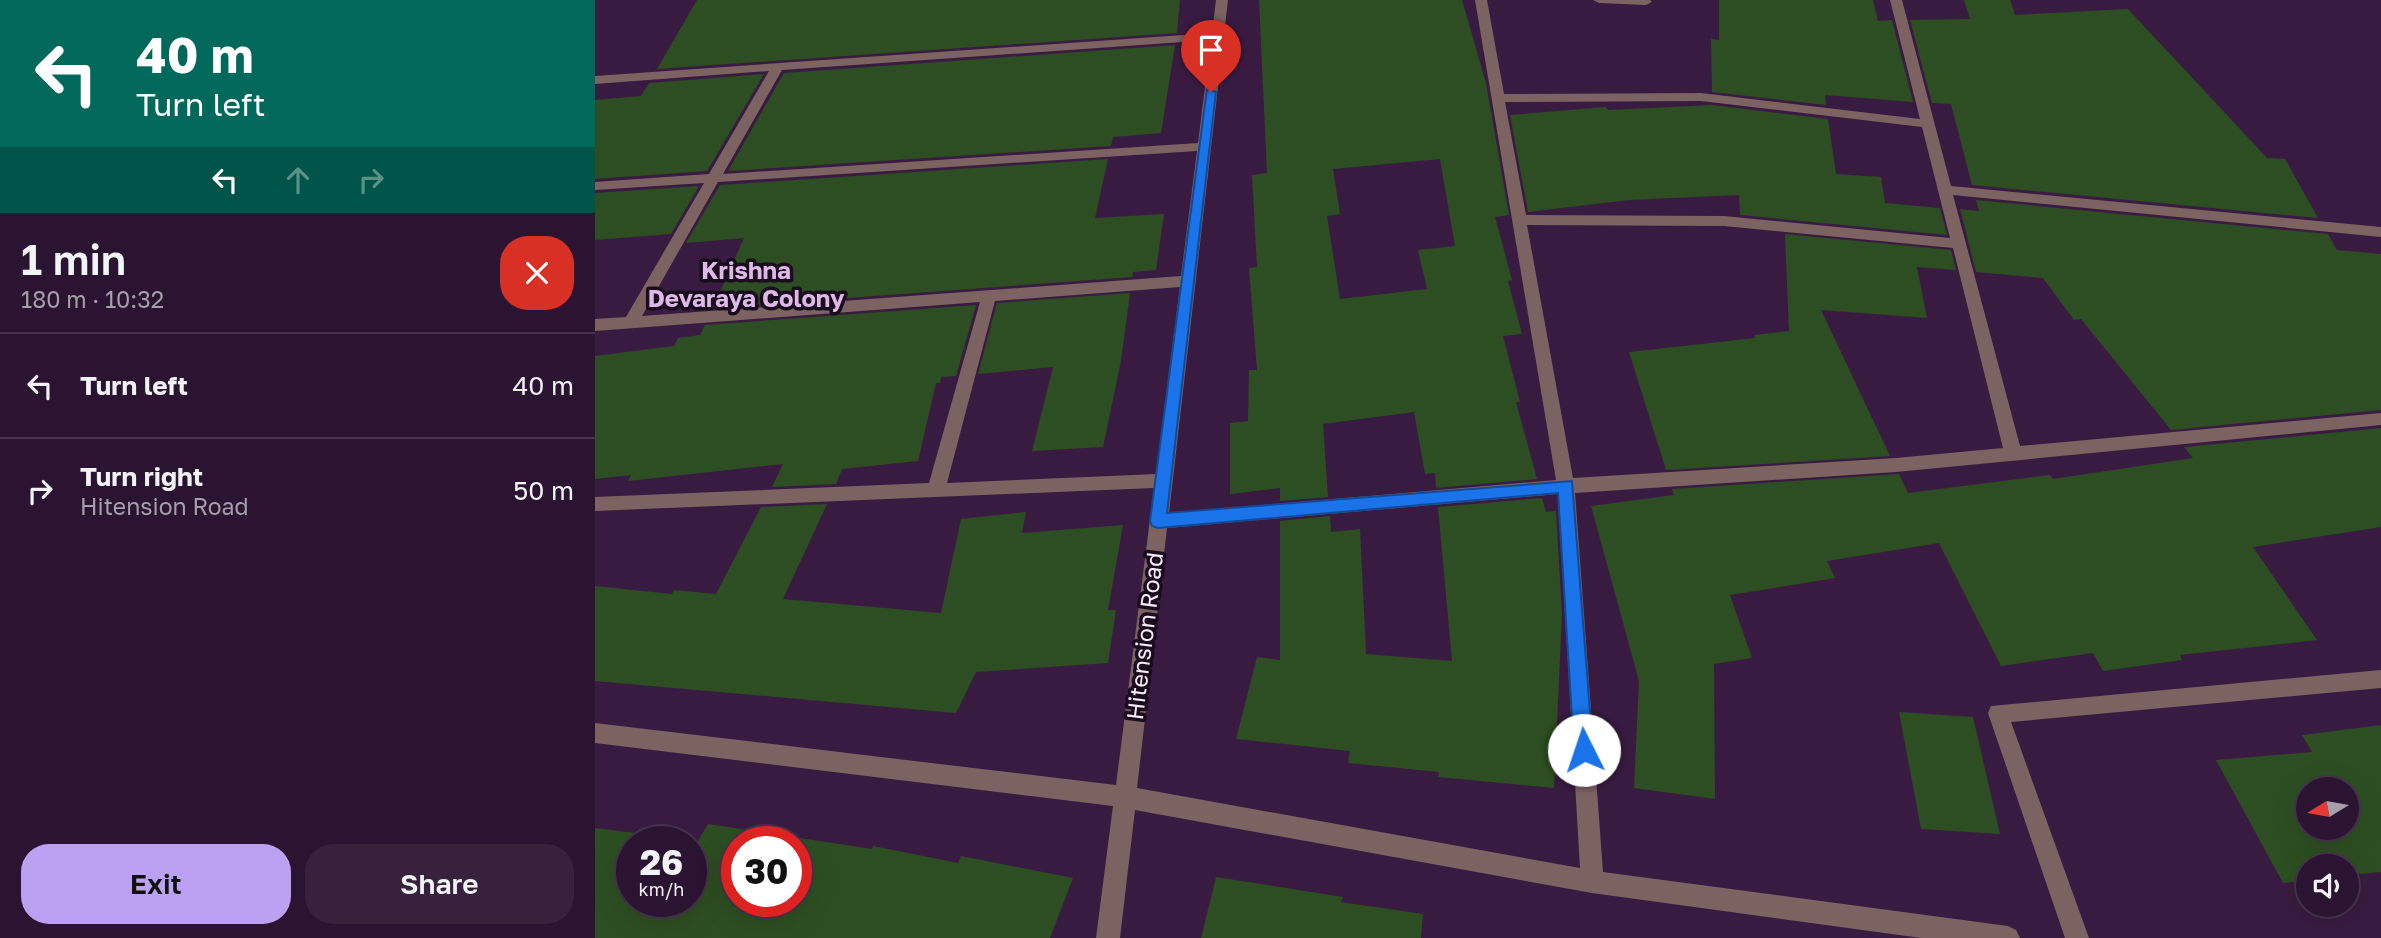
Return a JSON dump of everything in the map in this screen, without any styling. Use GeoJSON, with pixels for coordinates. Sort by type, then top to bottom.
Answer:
{"type":"FeatureCollection","features":[{"type":"Feature","properties":{"kind":"street","name":"Hitension Road"},"geometry":{"type":"LineString","coordinates":[[1108,938],[1222,0]]}},
{"type":"Feature","properties":{"kind":"street"},"geometry":{"type":"LineString","coordinates":[[1481,0],[1566,486],[1593,883]]}},
{"type":"Feature","properties":{"kind":"street"},"geometry":{"type":"LineString","coordinates":[[1599,0],[1646,2]]}},
{"type":"Feature","properties":{"kind":"street"},"geometry":{"type":"LineString","coordinates":[[1895,0],[2013,452]]}},
{"type":"Feature","properties":{"kind":"street"},"geometry":{"type":"LineString","coordinates":[[595,80],[1217,37]]}},
{"type":"Feature","properties":{"kind":"street"},"geometry":{"type":"LineString","coordinates":[[629,323],[778,67]]}},
{"type":"Feature","properties":{"kind":"street"},"geometry":{"type":"LineString","coordinates":[[1498,98],[1701,97],[1927,124]]}},
{"type":"Feature","properties":{"kind":"street"},"geometry":{"type":"LineString","coordinates":[[595,186],[1204,147]]}},
{"type":"Feature","properties":{"kind":"street"},"geometry":{"type":"LineString","coordinates":[[1944,190],[2381,232]]}},
{"type":"Feature","properties":{"kind":"street"},"geometry":{"type":"LineString","coordinates":[[1519,220],[1724,221],[1959,244]]}},
{"type":"Feature","properties":{"kind":"street"},"geometry":{"type":"LineString","coordinates":[[595,325],[1188,281]]}},
{"type":"Feature","properties":{"kind":"street"},"geometry":{"type":"LineString","coordinates":[[936,489],[989,295]]}},
{"type":"Feature","properties":{"kind":"street"},"geometry":{"type":"LineString","coordinates":[[1158,521],[1566,486],[1896,465],[2381,419]]}},
{"type":"Feature","properties":{"kind":"street"},"geometry":{"type":"LineString","coordinates":[[595,504],[1163,481]]}},
{"type":"Feature","properties":{"kind":"street"},"geometry":{"type":"LineString","coordinates":[[2077,938],[1998,713],[2381,679]]}},
{"type":"Feature","properties":{"kind":"street"},"geometry":{"type":"LineString","coordinates":[[595,733],[1125,797],[1593,883],[2008,938]]}},
{"type":"Feature","properties":{"kind":"building"},"geometry":{"type":"Polygon","coordinates":[[[697,0],[1180,0],[1177,33],[657,69],[697,0]]]}},
{"type":"Feature","properties":{"kind":"building"},"geometry":{"type":"Polygon","coordinates":[[[1259,0],[1462,0],[1486,83],[1509,215],[1495,217],[1512,280],[1508,281],[1522,334],[1503,336],[1520,402],[1516,402],[1537,479],[1436,488],[1435,473],[1425,474],[1414,412],[1323,424],[1328,497],[1280,501],[1280,488],[1230,494],[1230,423],[1248,421],[1249,370],[1257,370],[1249,268],[1257,267],[1252,175],[1267,173],[1259,0]],[[1440,159],[1333,169],[1340,214],[1327,216],[1340,299],[1427,289],[1418,250],[1455,246],[1440,159]]]}},
{"type":"Feature","properties":{"kind":"building"},"geometry":{"type":"Polygon","coordinates":[[[1719,0],[1873,0],[1878,21],[1892,20],[1913,102],[1825,95],[1826,105],[1712,92],[1711,39],[1719,40],[1719,0]]]}},
{"type":"Feature","properties":{"kind":"building"},"geometry":{"type":"Polygon","coordinates":[[[1964,0],[2010,0],[2015,15],[2128,9],[2267,158],[2285,159],[2318,218],[1972,185],[1951,104],[1932,103],[1910,20],[1970,19],[1964,0]]]}},
{"type":"Feature","properties":{"kind":"building"},"geometry":{"type":"Polygon","coordinates":[[[1175,45],[1161,133],[1113,137],[1111,146],[728,171],[784,73],[1175,45]]]}},
{"type":"Feature","properties":{"kind":"building"},"geometry":{"type":"Polygon","coordinates":[[[764,74],[707,171],[595,179],[595,100],[641,96],[649,83],[764,74]]]}},
{"type":"Feature","properties":{"kind":"building"},"geometry":{"type":"Polygon","coordinates":[[[1712,105],[1828,119],[1836,174],[1881,177],[1885,203],[1940,208],[1947,235],[1740,215],[1739,195],[1629,200],[1528,212],[1510,115],[1606,107],[1608,110],[1712,105]]]}},
{"type":"Feature","properties":{"kind":"building"},"geometry":{"type":"Polygon","coordinates":[[[1108,159],[1095,218],[1164,214],[1156,270],[1133,272],[1132,277],[713,308],[744,238],[686,243],[720,185],[1108,159]]]}},
{"type":"Feature","properties":{"kind":"building"},"geometry":{"type":"Polygon","coordinates":[[[699,186],[671,234],[595,240],[595,193],[699,186]]]}},
{"type":"Feature","properties":{"kind":"building"},"geometry":{"type":"Polygon","coordinates":[[[1976,200],[2328,234],[2337,250],[2381,254],[2381,410],[2171,430],[2081,319],[2074,320],[2043,278],[1976,272],[1960,209],[1979,211],[1976,200]]]}},
{"type":"Feature","properties":{"kind":"building"},"geometry":{"type":"Polygon","coordinates":[[[1785,234],[1951,250],[1956,270],[1917,267],[1927,318],[1821,310],[1890,456],[1666,470],[1629,352],[1755,338],[1754,335],[1789,331],[1785,234]]]}},
{"type":"Feature","properties":{"kind":"building"},"geometry":{"type":"Polygon","coordinates":[[[1130,293],[1121,361],[1103,447],[1032,451],[1053,367],[978,374],[997,303],[1130,293]]]}},
{"type":"Feature","properties":{"kind":"building"},"geometry":{"type":"Polygon","coordinates":[[[976,305],[956,376],[941,377],[940,383],[936,383],[918,461],[842,469],[836,484],[772,487],[783,464],[628,481],[631,475],[595,479],[595,356],[674,346],[678,338],[700,335],[705,325],[976,305]]]}},
{"type":"Feature","properties":{"kind":"building"},"geometry":{"type":"Polygon","coordinates":[[[2381,428],[2381,527],[2253,547],[2317,640],[2180,655],[2182,660],[2103,671],[2093,653],[2001,666],[1939,543],[1827,561],[1835,578],[1730,595],[1752,658],[1714,664],[1715,799],[1634,788],[1639,681],[1591,506],[1674,495],[1672,489],[1899,474],[1908,493],[2050,475],[2053,479],[2193,458],[2184,447],[2381,428]]]}},
{"type":"Feature","properties":{"kind":"building"},"geometry":{"type":"Polygon","coordinates":[[[1542,498],[1546,512],[1556,511],[1562,614],[1554,788],[1438,777],[1439,772],[1348,763],[1350,751],[1236,739],[1257,657],[1280,660],[1280,521],[1330,516],[1331,532],[1360,529],[1366,654],[1452,661],[1438,507],[1542,498]]]}},
{"type":"Feature","properties":{"kind":"building"},"geometry":{"type":"Polygon","coordinates":[[[827,504],[783,599],[941,613],[961,519],[1026,512],[1022,533],[1123,525],[1108,610],[1116,610],[1108,663],[976,672],[956,713],[595,681],[595,586],[672,594],[674,590],[716,594],[761,507],[827,504]]]}},
{"type":"Feature","properties":{"kind":"building"},"geometry":{"type":"Polygon","coordinates":[[[1899,712],[1973,717],[2000,834],[1921,829],[1899,712]]]}},
{"type":"Feature","properties":{"kind":"building"},"geometry":{"type":"Polygon","coordinates":[[[2381,725],[2381,872],[2359,874],[2359,854],[2296,854],[2296,881],[2283,883],[2216,760],[2312,752],[2302,735],[2381,725]]]}},
{"type":"Feature","properties":{"kind":"building"},"geometry":{"type":"Polygon","coordinates":[[[708,824],[721,826],[721,917],[812,917],[812,840],[872,849],[873,846],[958,863],[961,856],[1073,878],[1050,938],[595,938],[595,828],[616,831],[616,917],[707,917],[708,824]]]}},
{"type":"Feature","properties":{"kind":"building"},"geometry":{"type":"Polygon","coordinates":[[[1216,877],[1343,897],[1341,902],[1423,914],[1421,938],[1201,938],[1216,877]]]}},
{"type":"Feature","properties":{"kind":"district","name":"Krishna Devaraya Colony"},"geometry":{"type":"Point","coordinates":[746,283]}},
{"type":"Feature","properties":{"kind":"route"},"geometry":{"type":"LineString","coordinates":[[1211,92],[1158,521],[1566,486],[1584,750]]}}]}
